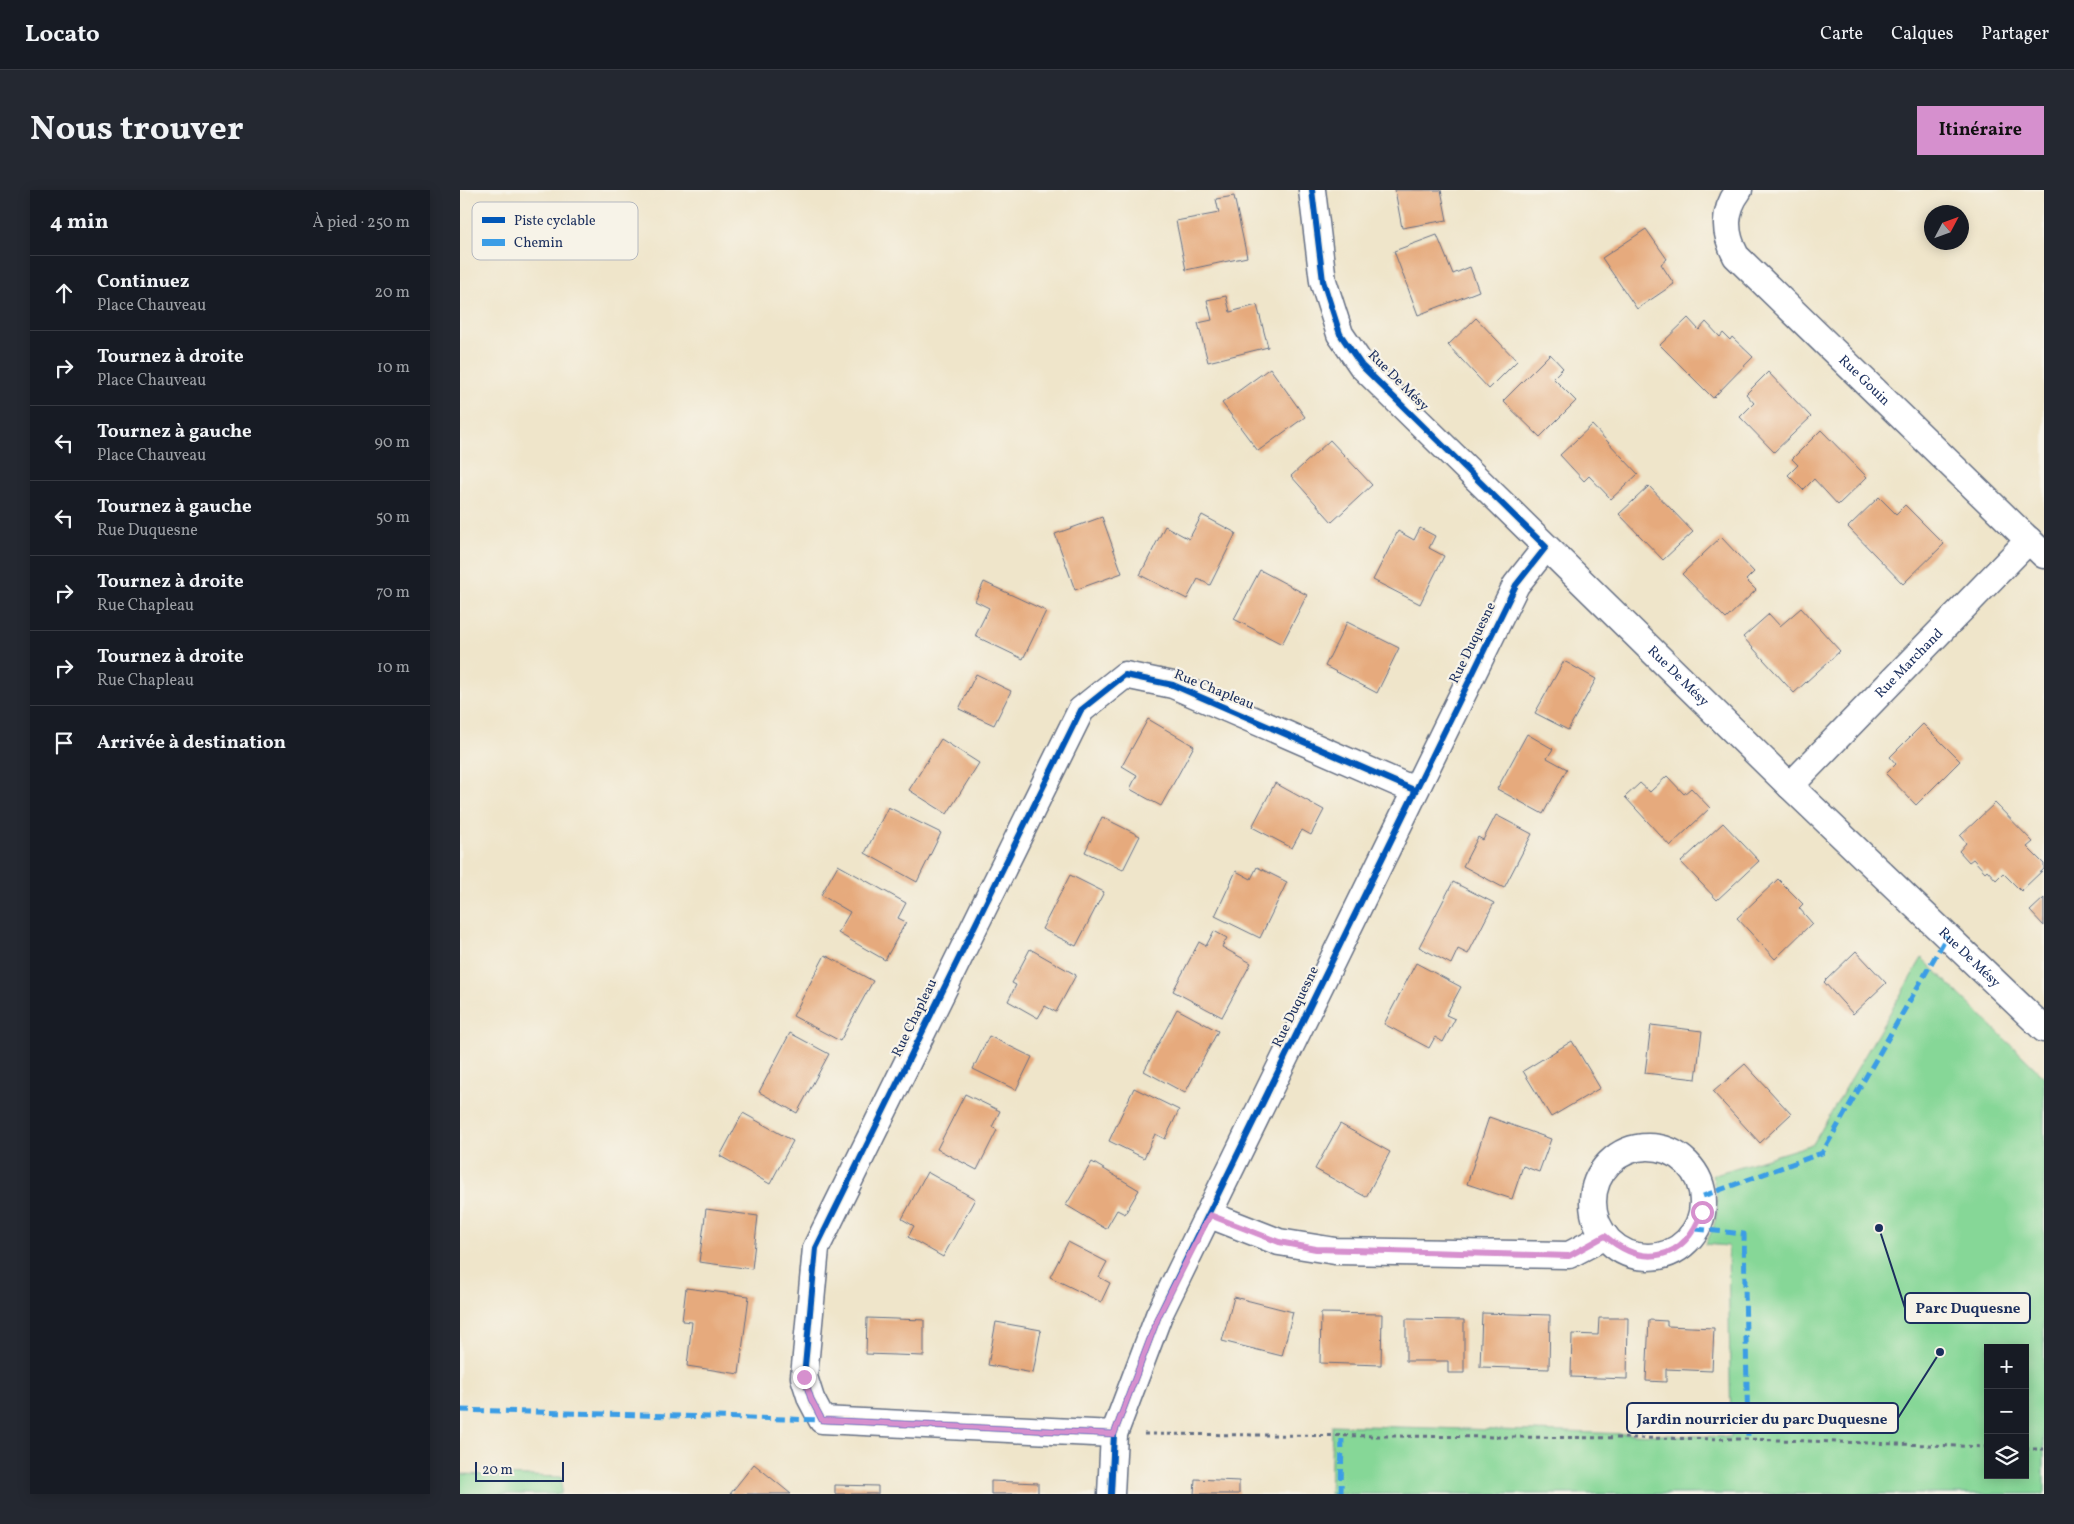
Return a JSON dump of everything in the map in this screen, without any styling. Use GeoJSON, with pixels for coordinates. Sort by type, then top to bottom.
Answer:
{"type":"FeatureCollection","features":[{"type":"Feature","properties":{"kind":"street","name":"Rue De Mésy"},"geometry":{"type":"LineString","coordinates":[[1312,190],[1323,281],[1340,334],[1362,366],[1790,786],[2044,1029]]}},
{"type":"Feature","properties":{"kind":"street","name":"Rue Gouin"},"geometry":{"type":"LineString","coordinates":[[1739,190],[1730,203],[1726,221],[1728,239],[1736,256],[2037,548]]}},
{"type":"Feature","properties":{"kind":"street","name":"Rue Duquesne"},"geometry":{"type":"LineString","coordinates":[[1111,1494],[1114,1434],[1159,1315],[1210,1215],[1414,790],[1516,585],[1546,547]]}},
{"type":"Feature","properties":{"kind":"street","name":"Rue Marchand"},"geometry":{"type":"LineString","coordinates":[[1790,786],[2037,548]]}},
{"type":"Feature","properties":{"kind":"street","name":"Rue Chapleau"},"geometry":{"type":"LineString","coordinates":[[1114,1434],[822,1420],[811,1399],[804,1377],[816,1248],[1081,710],[1125,675],[1173,685],[1414,790]]}},
{"type":"Feature","properties":{"kind":"street"},"geometry":{"type":"LineString","coordinates":[[1637,1147],[1656,1147],[1674,1153],[1688,1164],[1699,1180],[1703,1204],[1696,1229],[1685,1243],[1670,1252],[1652,1256],[1635,1255],[1618,1248],[1605,1236],[1596,1220],[1593,1201],[1596,1183],[1606,1166],[1620,1154],[1637,1147]]}},
{"type":"Feature","properties":{"kind":"street"},"geometry":{"type":"LineString","coordinates":[[1210,1215],[1279,1242],[1335,1250],[1569,1256],[1605,1236]]}},
{"type":"Feature","properties":{"kind":"path"},"geometry":{"type":"LineString","coordinates":[[1114,1434],[1748,1439],[1984,1447]]}},
{"type":"Feature","properties":{"kind":"path"},"geometry":{"type":"LineString","coordinates":[[2029,1449],[2044,1449]]}},
{"type":"Feature","properties":{"kind":"green space"},"geometry":{"type":"Polygon","coordinates":[[[1922,958],[2044,1077],[2044,1494],[1330,1494],[1332,1425],[1731,1437],[1728,1246],[1705,1244],[1713,1227],[1717,1211],[1715,1184],[1712,1175],[1813,1144],[1922,958]]]}},
{"type":"Feature","properties":{"kind":"green space"},"geometry":{"type":"Polygon","coordinates":[[[460,1474],[562,1477],[561,1494],[460,1494],[460,1474]]]}},
{"type":"Feature","properties":{"kind":"building"},"geometry":{"type":"Polygon","coordinates":[[[1395,190],[1441,190],[1447,220],[1402,228],[1395,190]]]}},
{"type":"Feature","properties":{"kind":"building"},"geometry":{"type":"Polygon","coordinates":[[[1234,196],[1247,257],[1186,270],[1176,221],[1219,213],[1216,199],[1234,196]]]}},
{"type":"Feature","properties":{"kind":"building"},"geometry":{"type":"Polygon","coordinates":[[[1646,229],[1667,259],[1661,264],[1674,284],[1637,309],[1602,258],[1646,229]]]}},
{"type":"Feature","properties":{"kind":"building"},"geometry":{"type":"Polygon","coordinates":[[[1437,235],[1453,274],[1470,267],[1479,291],[1418,315],[1394,251],[1437,235]]]}},
{"type":"Feature","properties":{"kind":"building"},"geometry":{"type":"Polygon","coordinates":[[[1226,296],[1230,312],[1257,305],[1268,347],[1208,362],[1198,323],[1212,320],[1207,300],[1226,296]]]}},
{"type":"Feature","properties":{"kind":"building"},"geometry":{"type":"Polygon","coordinates":[[[1476,318],[1517,361],[1489,389],[1448,345],[1476,318]]]}},
{"type":"Feature","properties":{"kind":"building"},"geometry":{"type":"Polygon","coordinates":[[[1688,318],[1699,330],[1706,322],[1720,337],[1723,333],[1730,340],[1732,337],[1753,357],[1713,398],[1660,345],[1688,318]]]}},
{"type":"Feature","properties":{"kind":"building"},"geometry":{"type":"Polygon","coordinates":[[[1550,354],[1563,368],[1553,378],[1576,401],[1540,437],[1503,401],[1550,354]]]}},
{"type":"Feature","properties":{"kind":"building"},"geometry":{"type":"Polygon","coordinates":[[[1270,368],[1305,417],[1258,451],[1222,403],[1270,368]]]}},
{"type":"Feature","properties":{"kind":"building"},"geometry":{"type":"Polygon","coordinates":[[[1768,372],[1811,417],[1774,452],[1740,417],[1754,403],[1746,394],[1768,372]]]}},
{"type":"Feature","properties":{"kind":"building"},"geometry":{"type":"Polygon","coordinates":[[[1592,425],[1638,474],[1611,499],[1589,476],[1584,481],[1560,455],[1592,425]]]}},
{"type":"Feature","properties":{"kind":"building"},"geometry":{"type":"Polygon","coordinates":[[[1821,430],[1867,477],[1838,505],[1814,479],[1803,490],[1788,475],[1798,465],[1792,459],[1821,430]]]}},
{"type":"Feature","properties":{"kind":"building"},"geometry":{"type":"Polygon","coordinates":[[[1330,440],[1372,485],[1332,522],[1291,476],[1330,440]]]}},
{"type":"Feature","properties":{"kind":"building"},"geometry":{"type":"Polygon","coordinates":[[[1649,486],[1693,532],[1663,560],[1619,514],[1649,486]]]}},
{"type":"Feature","properties":{"kind":"building"},"geometry":{"type":"Polygon","coordinates":[[[1879,497],[1896,514],[1905,505],[1944,544],[1903,584],[1848,527],[1879,497]]]}},
{"type":"Feature","properties":{"kind":"building"},"geometry":{"type":"Polygon","coordinates":[[[1202,515],[1236,533],[1210,585],[1198,579],[1187,599],[1140,575],[1165,526],[1189,539],[1202,515]]]}},
{"type":"Feature","properties":{"kind":"building"},"geometry":{"type":"Polygon","coordinates":[[[1102,517],[1122,573],[1075,590],[1055,534],[1102,517]]]}},
{"type":"Feature","properties":{"kind":"building"},"geometry":{"type":"Polygon","coordinates":[[[1420,528],[1435,536],[1429,548],[1444,556],[1420,604],[1373,580],[1398,531],[1414,540],[1420,528]]]}},
{"type":"Feature","properties":{"kind":"building"},"geometry":{"type":"Polygon","coordinates":[[[1721,537],[1754,572],[1746,580],[1756,590],[1726,619],[1682,574],[1721,537]]]}},
{"type":"Feature","properties":{"kind":"building"},"geometry":{"type":"Polygon","coordinates":[[[1260,570],[1307,595],[1282,644],[1234,619],[1260,570]]]}},
{"type":"Feature","properties":{"kind":"building"},"geometry":{"type":"Polygon","coordinates":[[[984,582],[1046,611],[1023,659],[975,636],[989,608],[975,601],[984,582]]]}},
{"type":"Feature","properties":{"kind":"building"},"geometry":{"type":"Polygon","coordinates":[[[1801,608],[1840,651],[1794,693],[1743,637],[1769,614],[1780,626],[1801,608]]]}},
{"type":"Feature","properties":{"kind":"building"},"geometry":{"type":"Polygon","coordinates":[[[1347,622],[1399,648],[1377,693],[1325,666],[1347,622]]]}},
{"type":"Feature","properties":{"kind":"building"},"geometry":{"type":"Polygon","coordinates":[[[1564,661],[1596,679],[1568,730],[1535,713],[1564,661]]]}},
{"type":"Feature","properties":{"kind":"building"},"geometry":{"type":"Polygon","coordinates":[[[976,674],[1011,691],[994,725],[959,709],[976,674]]]}},
{"type":"Feature","properties":{"kind":"building"},"geometry":{"type":"Polygon","coordinates":[[[1148,719],[1194,746],[1161,806],[1130,789],[1137,775],[1122,766],[1148,719]]]}},
{"type":"Feature","properties":{"kind":"building"},"geometry":{"type":"Polygon","coordinates":[[[1923,724],[1960,761],[1916,805],[1886,774],[1896,764],[1890,757],[1923,724]]]}},
{"type":"Feature","properties":{"kind":"building"},"geometry":{"type":"Polygon","coordinates":[[[1527,734],[1553,749],[1547,758],[1567,769],[1543,814],[1497,789],[1527,734]]]}},
{"type":"Feature","properties":{"kind":"building"},"geometry":{"type":"Polygon","coordinates":[[[941,739],[979,763],[947,814],[909,790],[941,739]]]}},
{"type":"Feature","properties":{"kind":"building"},"geometry":{"type":"Polygon","coordinates":[[[1667,776],[1684,794],[1691,788],[1710,808],[1670,846],[1625,797],[1640,783],[1650,792],[1667,776]]]}},
{"type":"Feature","properties":{"kind":"building"},"geometry":{"type":"Polygon","coordinates":[[[1275,783],[1324,810],[1311,835],[1302,830],[1292,848],[1252,827],[1275,783]]]}},
{"type":"Feature","properties":{"kind":"building"},"geometry":{"type":"Polygon","coordinates":[[[1995,803],[2033,842],[2027,847],[2044,864],[2044,869],[2021,891],[2003,873],[1996,880],[1987,870],[1985,872],[1973,859],[1969,862],[1959,851],[1966,843],[1960,836],[1995,803]]]}},
{"type":"Feature","properties":{"kind":"building"},"geometry":{"type":"Polygon","coordinates":[[[888,807],[941,833],[917,882],[865,853],[888,807]]]}},
{"type":"Feature","properties":{"kind":"building"},"geometry":{"type":"Polygon","coordinates":[[[1496,815],[1532,834],[1504,888],[1463,866],[1478,837],[1483,840],[1496,815]]]}},
{"type":"Feature","properties":{"kind":"building"},"geometry":{"type":"Polygon","coordinates":[[[1102,817],[1140,836],[1123,870],[1085,852],[1102,817]]]}},
{"type":"Feature","properties":{"kind":"building"},"geometry":{"type":"Polygon","coordinates":[[[1723,823],[1759,861],[1717,900],[1681,862],[1723,823]]]}},
{"type":"Feature","properties":{"kind":"building"},"geometry":{"type":"Polygon","coordinates":[[[838,865],[906,903],[898,918],[906,922],[885,960],[838,933],[850,912],[821,895],[838,865]]]}},
{"type":"Feature","properties":{"kind":"building"},"geometry":{"type":"Polygon","coordinates":[[[1257,867],[1287,882],[1260,938],[1215,916],[1236,871],[1251,879],[1257,867]]]}},
{"type":"Feature","properties":{"kind":"building"},"geometry":{"type":"Polygon","coordinates":[[[1070,875],[1104,892],[1076,946],[1042,929],[1070,875]]]}},
{"type":"Feature","properties":{"kind":"building"},"geometry":{"type":"Polygon","coordinates":[[[1778,879],[1803,904],[1799,908],[1812,923],[1775,959],[1737,918],[1778,879]]]}},
{"type":"Feature","properties":{"kind":"building"},"geometry":{"type":"Polygon","coordinates":[[[1453,882],[1494,903],[1468,954],[1458,949],[1451,964],[1419,947],[1453,882]]]}},
{"type":"Feature","properties":{"kind":"building"},"geometry":{"type":"Polygon","coordinates":[[[2044,898],[2044,926],[2030,911],[2044,898]]]}},
{"type":"Feature","properties":{"kind":"building"},"geometry":{"type":"Polygon","coordinates":[[[1214,931],[1227,938],[1222,947],[1251,963],[1222,1017],[1173,991],[1199,942],[1206,946],[1214,931]]]}},
{"type":"Feature","properties":{"kind":"building"},"geometry":{"type":"Polygon","coordinates":[[[1030,949],[1076,975],[1056,1012],[1045,1006],[1038,1018],[1008,1001],[1016,985],[1012,983],[1030,949]]]}},
{"type":"Feature","properties":{"kind":"building"},"geometry":{"type":"Polygon","coordinates":[[[1856,951],[1886,983],[1853,1014],[1824,982],[1856,951]]]}},
{"type":"Feature","properties":{"kind":"building"},"geometry":{"type":"Polygon","coordinates":[[[825,955],[873,981],[840,1041],[793,1016],[825,955]]]}},
{"type":"Feature","properties":{"kind":"building"},"geometry":{"type":"Polygon","coordinates":[[[1416,963],[1461,987],[1446,1015],[1455,1019],[1443,1042],[1435,1037],[1429,1048],[1384,1024],[1416,963]]]}},
{"type":"Feature","properties":{"kind":"building"},"geometry":{"type":"Polygon","coordinates":[[[1177,1009],[1218,1031],[1185,1093],[1144,1071],[1177,1009]]]}},
{"type":"Feature","properties":{"kind":"building"},"geometry":{"type":"Polygon","coordinates":[[[1651,1025],[1702,1031],[1696,1079],[1645,1073],[1651,1025]]]}},
{"type":"Feature","properties":{"kind":"building"},"geometry":{"type":"Polygon","coordinates":[[[790,1033],[829,1054],[797,1113],[759,1092],[790,1033]]]}},
{"type":"Feature","properties":{"kind":"building"},"geometry":{"type":"Polygon","coordinates":[[[989,1036],[1032,1057],[1016,1090],[973,1069],[989,1036]]]}},
{"type":"Feature","properties":{"kind":"building"},"geometry":{"type":"Polygon","coordinates":[[[1572,1041],[1600,1088],[1551,1117],[1523,1071],[1572,1041]]]}},
{"type":"Feature","properties":{"kind":"building"},"geometry":{"type":"Polygon","coordinates":[[[1745,1064],[1791,1114],[1760,1143],[1713,1092],[1745,1064]]]}},
{"type":"Feature","properties":{"kind":"building"},"geometry":{"type":"Polygon","coordinates":[[[1134,1088],[1179,1110],[1165,1139],[1155,1134],[1144,1158],[1109,1141],[1134,1088]]]}},
{"type":"Feature","properties":{"kind":"building"},"geometry":{"type":"Polygon","coordinates":[[[965,1094],[1000,1111],[992,1127],[997,1130],[977,1170],[937,1149],[965,1094]]]}},
{"type":"Feature","properties":{"kind":"building"},"geometry":{"type":"Polygon","coordinates":[[[743,1113],[793,1141],[770,1184],[720,1156],[743,1113]]]}},
{"type":"Feature","properties":{"kind":"building"},"geometry":{"type":"Polygon","coordinates":[[[1489,1117],[1551,1139],[1539,1172],[1523,1166],[1512,1199],[1467,1184],[1489,1117]]]}},
{"type":"Feature","properties":{"kind":"building"},"geometry":{"type":"Polygon","coordinates":[[[1340,1124],[1390,1152],[1366,1197],[1315,1169],[1340,1124]]]}},
{"type":"Feature","properties":{"kind":"building"},"geometry":{"type":"Polygon","coordinates":[[[1092,1162],[1139,1190],[1125,1214],[1117,1210],[1106,1229],[1066,1205],[1092,1162]]]}},
{"type":"Feature","properties":{"kind":"building"},"geometry":{"type":"Polygon","coordinates":[[[927,1172],[975,1199],[943,1257],[908,1237],[914,1226],[902,1219],[927,1172]]]}},
{"type":"Feature","properties":{"kind":"building"},"geometry":{"type":"Polygon","coordinates":[[[706,1209],[758,1216],[752,1269],[699,1262],[706,1209]]]}},
{"type":"Feature","properties":{"kind":"building"},"geometry":{"type":"Polygon","coordinates":[[[1068,1242],[1107,1262],[1099,1277],[1110,1283],[1101,1302],[1050,1277],[1068,1242]]]}},
{"type":"Feature","properties":{"kind":"building"},"geometry":{"type":"Polygon","coordinates":[[[686,1288],[749,1296],[739,1374],[687,1366],[692,1322],[682,1321],[686,1288]]]}},
{"type":"Feature","properties":{"kind":"building"},"geometry":{"type":"Polygon","coordinates":[[[1234,1297],[1293,1312],[1282,1356],[1222,1341],[1234,1297]]]}},
{"type":"Feature","properties":{"kind":"building"},"geometry":{"type":"Polygon","coordinates":[[[1321,1313],[1382,1314],[1381,1365],[1320,1363],[1321,1313]]]}},
{"type":"Feature","properties":{"kind":"building"},"geometry":{"type":"Polygon","coordinates":[[[1482,1313],[1550,1315],[1549,1369],[1480,1367],[1482,1313]]]}},
{"type":"Feature","properties":{"kind":"building"},"geometry":{"type":"Polygon","coordinates":[[[867,1318],[924,1320],[924,1356],[866,1354],[867,1318]]]}},
{"type":"Feature","properties":{"kind":"building"},"geometry":{"type":"Polygon","coordinates":[[[1599,1318],[1628,1318],[1627,1379],[1571,1377],[1572,1334],[1598,1335],[1599,1318]]]}},
{"type":"Feature","properties":{"kind":"building"},"geometry":{"type":"Polygon","coordinates":[[[1406,1319],[1464,1320],[1464,1373],[1448,1373],[1448,1361],[1406,1361],[1406,1319]]]}},
{"type":"Feature","properties":{"kind":"building"},"geometry":{"type":"Polygon","coordinates":[[[1649,1320],[1667,1321],[1667,1326],[1714,1328],[1712,1371],[1666,1369],[1666,1382],[1646,1381],[1649,1320]]]}},
{"type":"Feature","properties":{"kind":"building"},"geometry":{"type":"Polygon","coordinates":[[[996,1322],[1041,1330],[1033,1373],[988,1365],[996,1322]]]}},
{"type":"Feature","properties":{"kind":"building"},"geometry":{"type":"Polygon","coordinates":[[[754,1464],[791,1494],[730,1494],[754,1464]]]}},
{"type":"Feature","properties":{"kind":"building"},"geometry":{"type":"Polygon","coordinates":[[[1195,1479],[1239,1481],[1239,1494],[1194,1494],[1195,1479]]]}},
{"type":"Feature","properties":{"kind":"building"},"geometry":{"type":"Polygon","coordinates":[[[991,1481],[1038,1483],[1038,1494],[991,1494],[991,1481]]]}},
{"type":"Feature","properties":{"kind":"building"},"geometry":{"type":"Polygon","coordinates":[[[835,1485],[878,1486],[878,1494],[835,1494],[835,1485]]]}},
{"type":"Feature","properties":{"kind":"marked path"},"geometry":{"type":"LineString","coordinates":[[1703,1196],[1822,1153],[1947,936]]}},
{"type":"Feature","properties":{"kind":"marked path"},"geometry":{"type":"LineString","coordinates":[[1696,1229],[1744,1234],[1748,1439]]}},
{"type":"Feature","properties":{"kind":"marked path"},"geometry":{"type":"LineString","coordinates":[[460,1410],[822,1420]]}},
{"type":"Feature","properties":{"kind":"marked path"},"geometry":{"type":"LineString","coordinates":[[1341,1494],[1342,1436]]}},
{"type":"Feature","properties":{"kind":"cycle path"},"geometry":{"type":"LineString","coordinates":[[1111,1494],[1114,1434],[1159,1315],[1516,585],[1546,547],[1362,366],[1340,334],[1323,281],[1312,190]]}},
{"type":"Feature","properties":{"kind":"cycle path"},"geometry":{"type":"LineString","coordinates":[[1114,1434],[822,1420],[811,1399],[804,1377],[816,1248],[1081,710],[1125,675],[1173,685],[1414,790]]}},
{"type":"Feature","properties":{"kind":"place","name":"Parc Duquesne"},"geometry":{"type":"Point","coordinates":[1879,1228]}},
{"type":"Feature","properties":{"kind":"place","name":"Jardin nourricier du parc Duquesne"},"geometry":{"type":"Point","coordinates":[1940,1352]}},
{"type":"Feature","properties":{"kind":"route"},"geometry":{"type":"LineString","coordinates":[[804,1377],[811,1399],[822,1420],[1114,1434],[1159,1315],[1210,1215],[1279,1242],[1316,1249],[1569,1256],[1605,1236],[1618,1248],[1635,1255],[1652,1256],[1670,1252],[1685,1243],[1696,1229],[1702,1212]]}}]}
